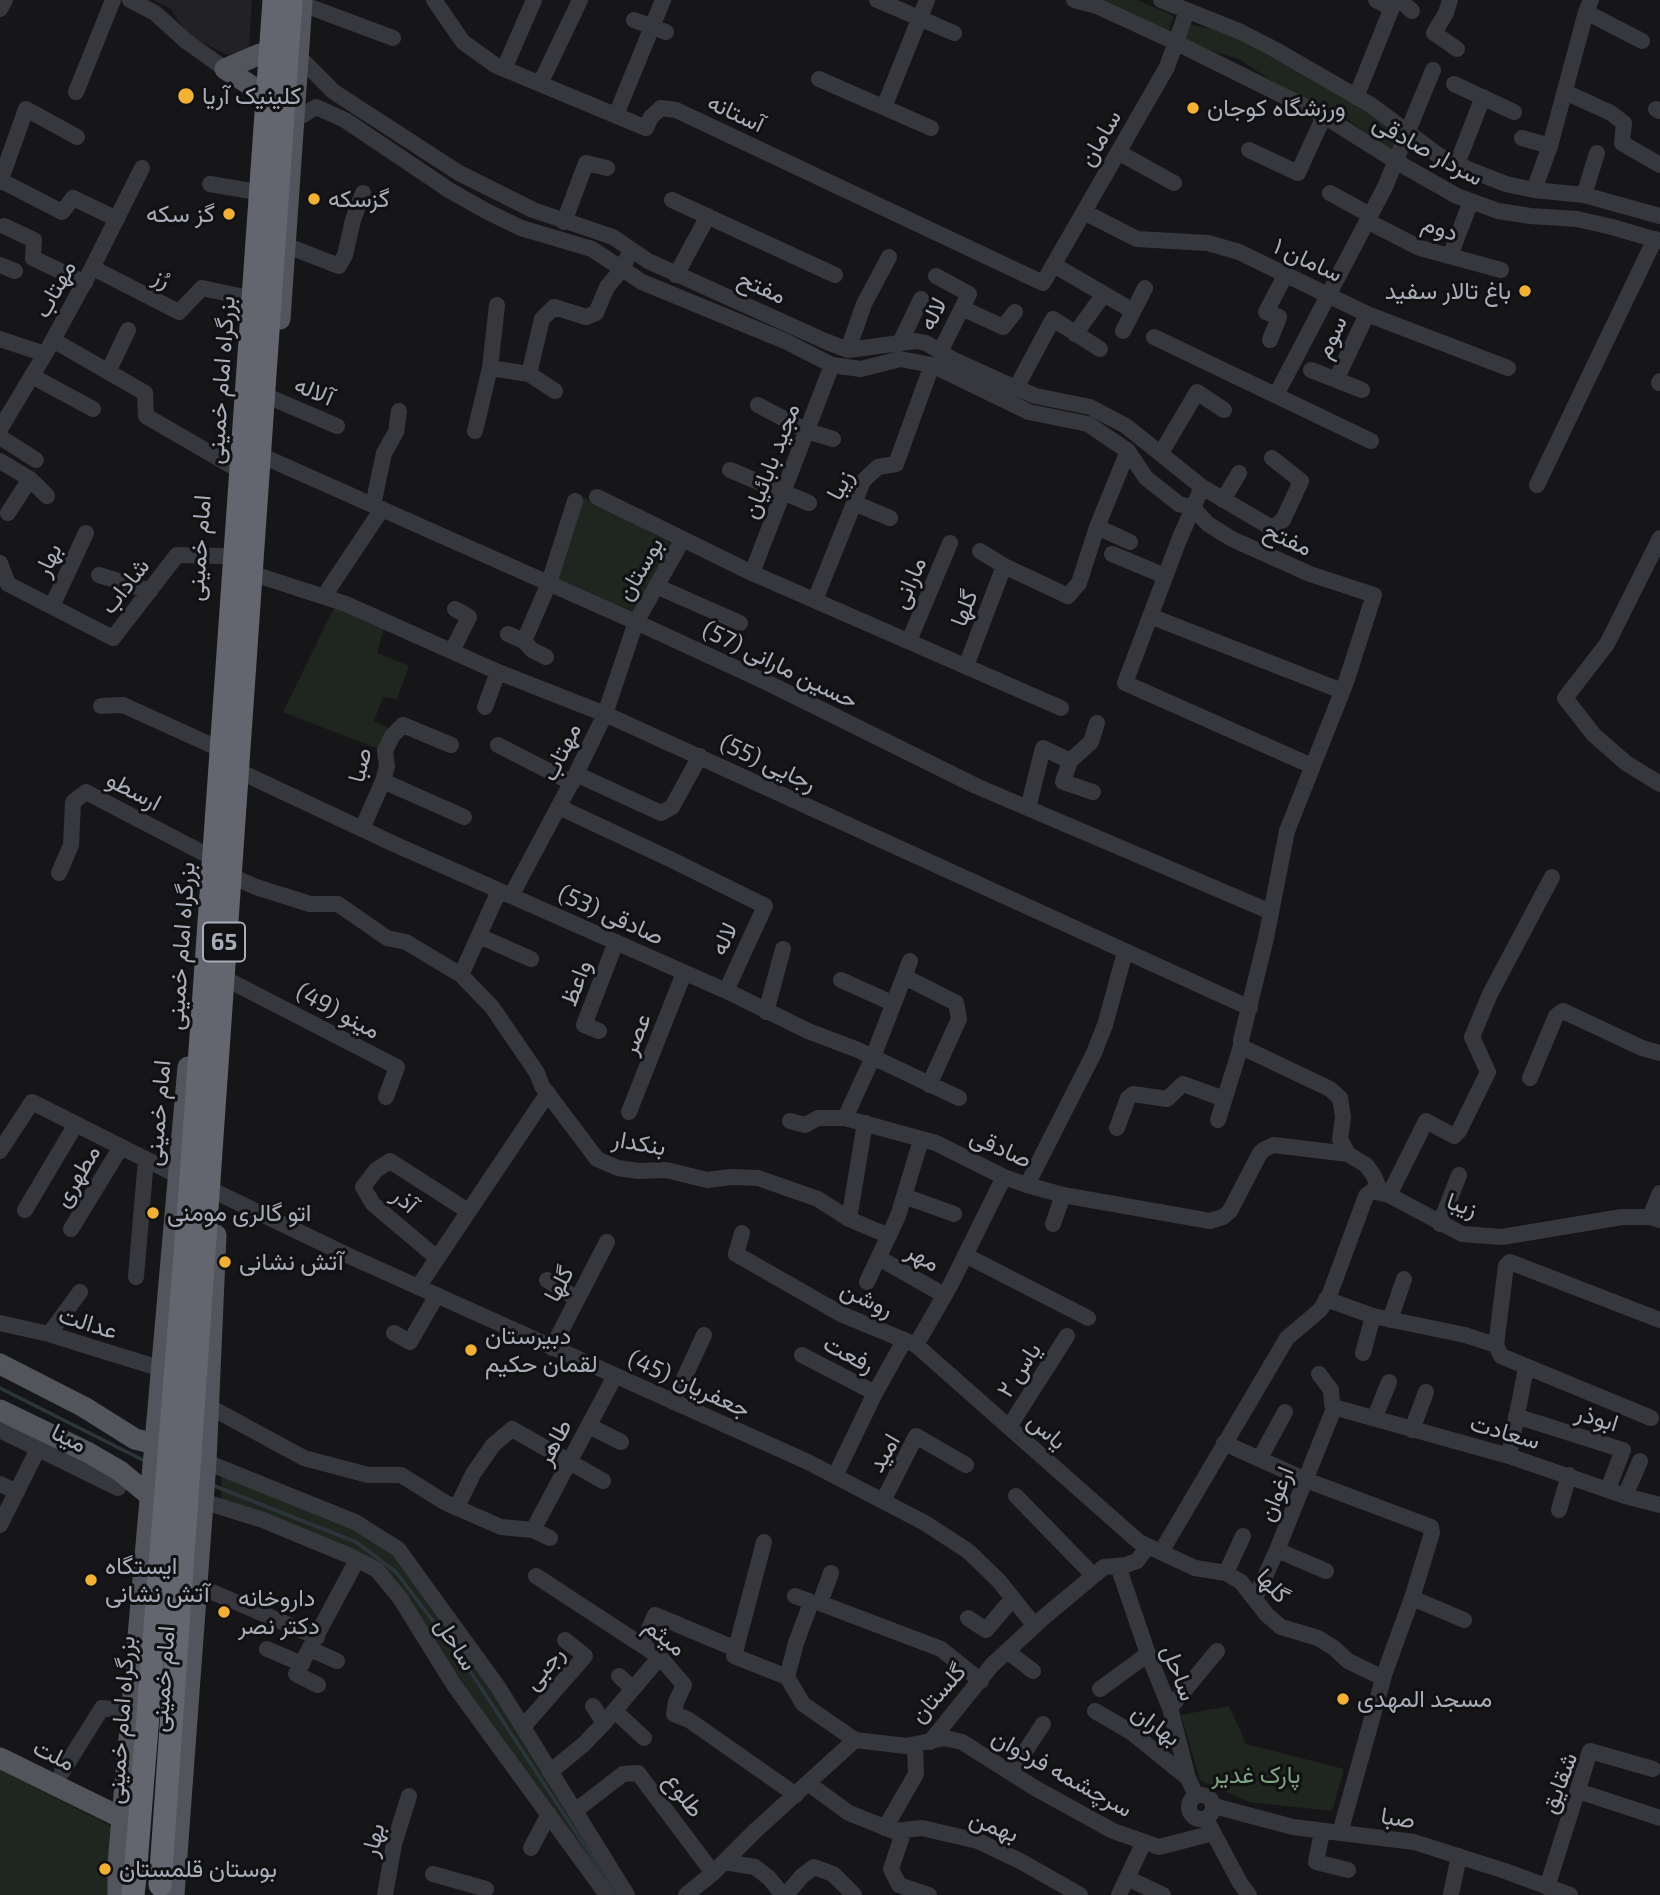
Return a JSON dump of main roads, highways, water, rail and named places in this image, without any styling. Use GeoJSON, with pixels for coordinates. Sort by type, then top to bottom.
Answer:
{"type":"FeatureCollection","features":[{"type":"Feature","properties":{"kind":"highway","name":"بزرگراه امام خمینی"},"geometry":{"type":"LineString","coordinates":[[134,1886],[191,1178],[274,0]]}},
{"type":"Feature","properties":{"kind":"highway","name":"بزرگراه امام خمینی"},"geometry":{"type":"LineString","coordinates":[[165,1892],[298,1]]}},
{"type":"Feature","properties":{"kind":"main road","name":"امام خمینی"},"geometry":{"type":"LineString","coordinates":[[118,1895],[122,1818],[186,1084],[263,0]]}},
{"type":"Feature","properties":{"kind":"main road","name":"امام خمینی"},"geometry":{"type":"LineString","coordinates":[[165,1892],[193,1632],[206,1462],[223,1089],[295,120],[299,57],[298,1]]}},
{"type":"Feature","properties":{"kind":"main road"},"geometry":{"type":"LineString","coordinates":[[258,90],[225,69],[260,54]]}},
{"type":"Feature","properties":{"kind":"main road"},"geometry":{"type":"LineString","coordinates":[[186,1084],[223,1089]]}},
{"type":"Feature","properties":{"kind":"main road"},"geometry":{"type":"LineString","coordinates":[[0,1364],[84,1407],[135,1439],[155,1444]]}},
{"type":"Feature","properties":{"kind":"main road"},"geometry":{"type":"LineString","coordinates":[[0,1410],[89,1453],[120,1471],[150,1496]]}},
{"type":"Feature","properties":{"kind":"main road"},"geometry":{"type":"LineString","coordinates":[[89,1453],[103,1445],[108,1428],[106,1420]]}},
{"type":"Feature","properties":{"kind":"main road"},"geometry":{"type":"LineString","coordinates":[[141,1600],[158,1611],[169,1613],[188,1608],[195,1594]]}},
{"type":"Feature","properties":{"kind":"main road"},"geometry":{"type":"LineString","coordinates":[[139,1625],[147,1619],[165,1616],[176,1618],[193,1632]]}},
{"type":"Feature","properties":{"kind":"main road","name":"ملت"},"geometry":{"type":"LineString","coordinates":[[0,1758],[122,1818]]}},
{"type":"Feature","properties":{"kind":"waterway"},"geometry":{"type":"LineString","coordinates":[[0,1388],[145,1461]]}},
{"type":"Feature","properties":{"kind":"waterway"},"geometry":{"type":"LineString","coordinates":[[212,1485],[356,1542],[396,1572],[466,1665],[617,1895]]}},
{"type":"Feature","properties":{"kind":"place","name":"کلینیک آریا"},"geometry":{"type":"Point","coordinates":[186,96]}},
{"type":"Feature","properties":{"kind":"place","name":"ورزشگاه کوجان"},"geometry":{"type":"Point","coordinates":[1193,108]}},
{"type":"Feature","properties":{"kind":"place","name":"گزسکه"},"geometry":{"type":"Point","coordinates":[314,199]}},
{"type":"Feature","properties":{"kind":"place","name":"گز سکه"},"geometry":{"type":"Point","coordinates":[229,214]}},
{"type":"Feature","properties":{"kind":"place","name":"باغ تالار سفید"},"geometry":{"type":"Point","coordinates":[1525,291]}},
{"type":"Feature","properties":{"kind":"place","name":"اتو گالری مومنی"},"geometry":{"type":"Point","coordinates":[153,1213]}},
{"type":"Feature","properties":{"kind":"place","name":"آتش نشانی"},"geometry":{"type":"Point","coordinates":[225,1262]}},
{"type":"Feature","properties":{"kind":"place","name":"دبیرستان لقمان حکیم"},"geometry":{"type":"Point","coordinates":[471,1350]}},
{"type":"Feature","properties":{"kind":"place","name":"ایستگاه آتش نشانی"},"geometry":{"type":"Point","coordinates":[91,1580]}},
{"type":"Feature","properties":{"kind":"place","name":"داروخانه دکتر نصر"},"geometry":{"type":"Point","coordinates":[224,1612]}},
{"type":"Feature","properties":{"kind":"place","name":"مسجد المهدی"},"geometry":{"type":"Point","coordinates":[1343,1699]}},
{"type":"Feature","properties":{"kind":"place","name":"بوستان قلمستان"},"geometry":{"type":"Point","coordinates":[105,1869]}},
{"type":"Feature","properties":{"kind":"park label","name":"پارک غدیر"},"geometry":{"type":"Point","coordinates":[1256,1775]}}]}
